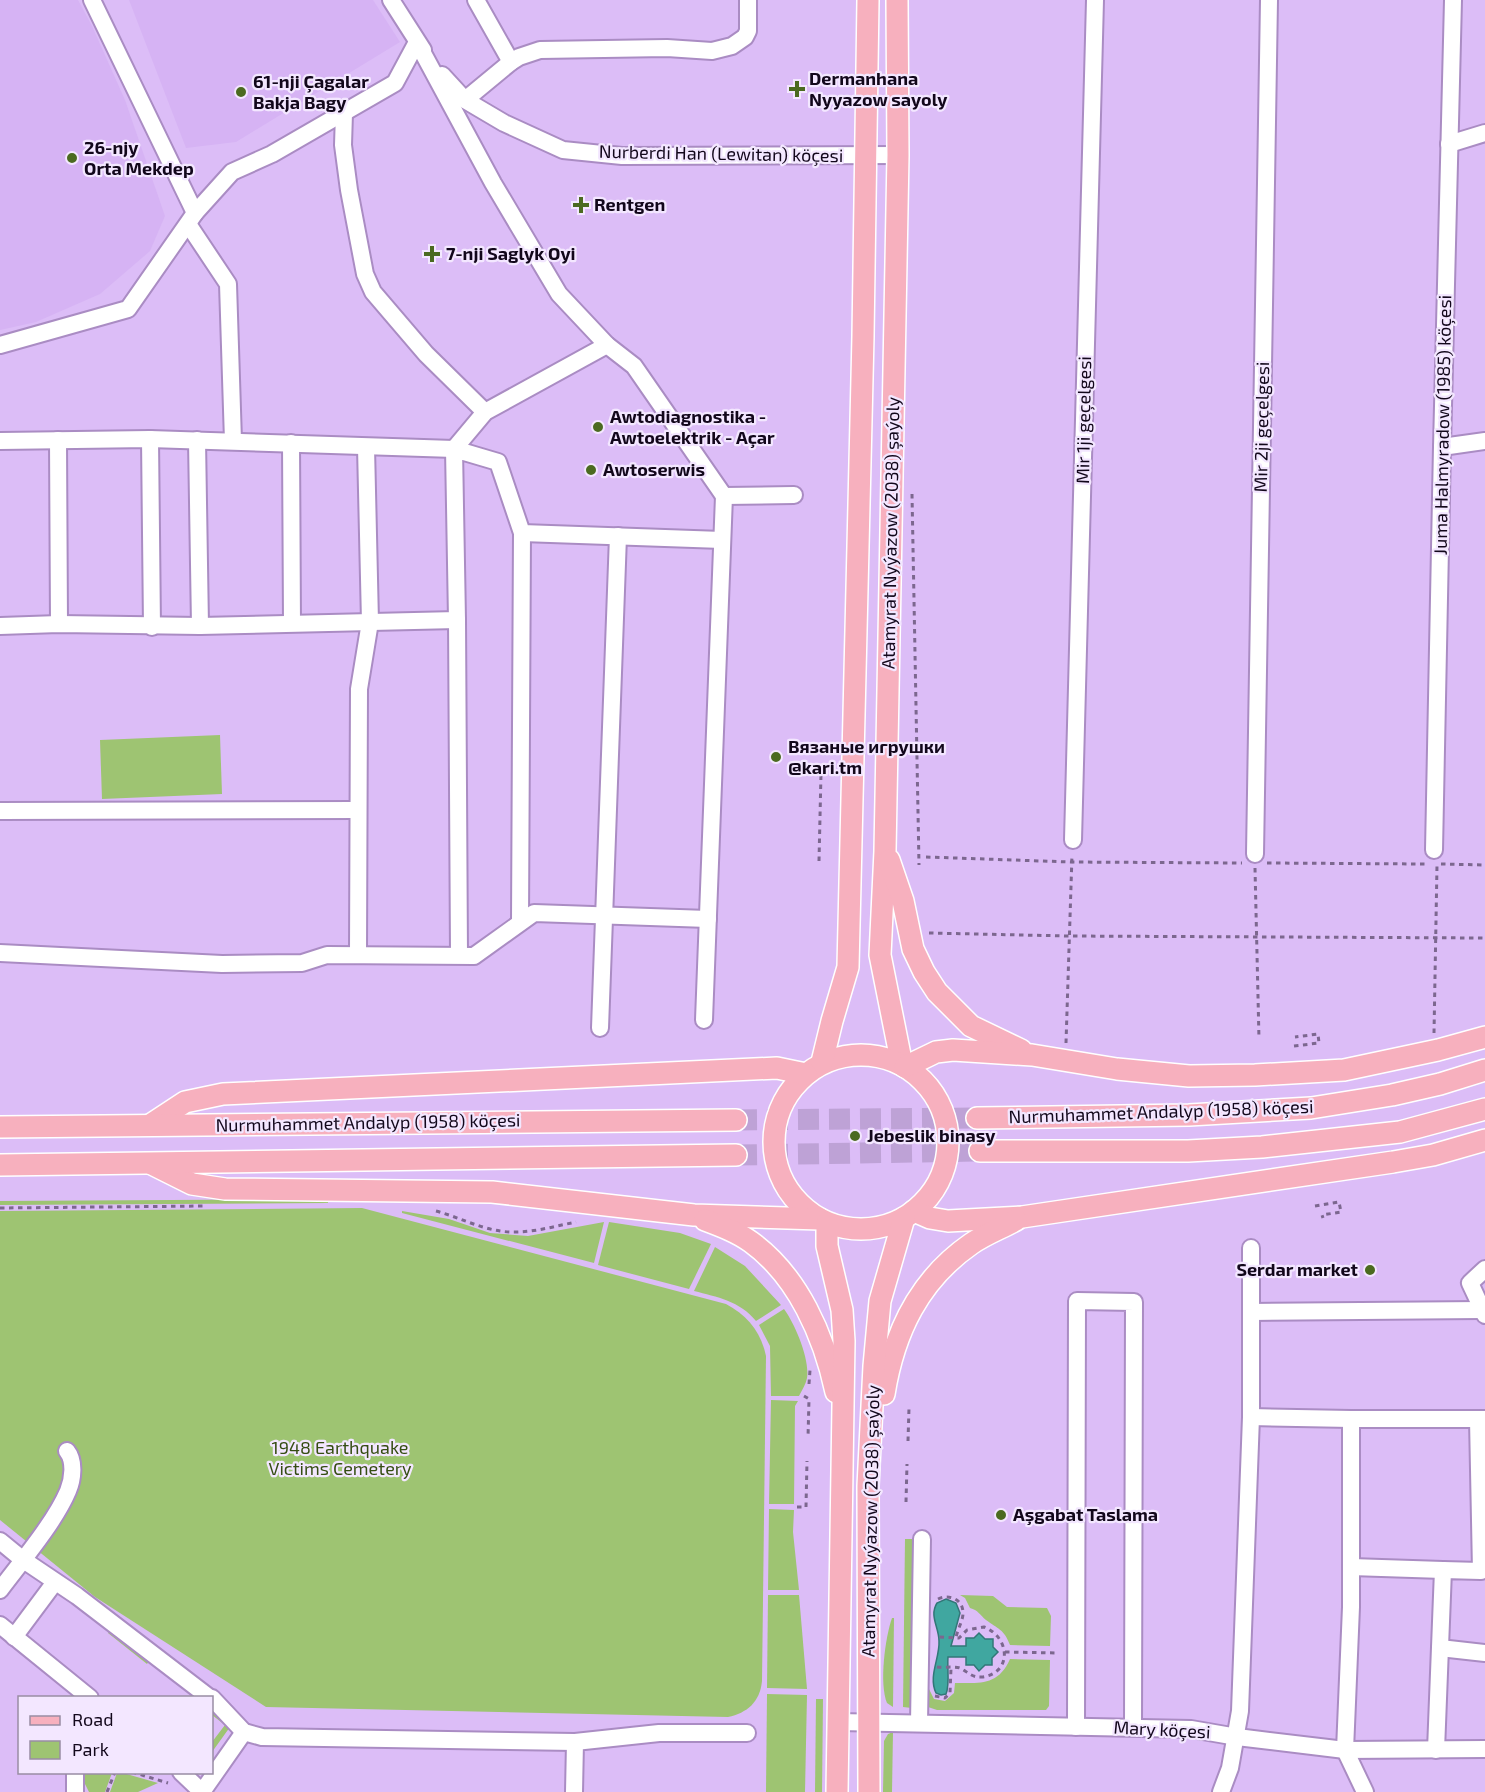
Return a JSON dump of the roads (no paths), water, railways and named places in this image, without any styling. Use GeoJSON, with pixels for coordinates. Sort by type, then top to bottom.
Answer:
{"type":"FeatureCollection","features":[{"type":"Feature","properties":{"kind":"main road","name":"Atamyrat Nyýazow (2038) şaýoly"},"geometry":{"type":"LineString","coordinates":[[814,1068],[832,1021],[848,967],[868,0]]}},
{"type":"Feature","properties":{"kind":"main road","name":"Atamyrat Nyýazow (2038) şaýoly"},"geometry":{"type":"LineString","coordinates":[[897,0],[898,155],[885,851],[879,955],[903,1066]]}},
{"type":"Feature","properties":{"kind":"main road"},"geometry":{"type":"LineString","coordinates":[[885,851],[903,901],[913,949],[937,992],[971,1026],[1032,1055]]}},
{"type":"Feature","properties":{"kind":"main road"},"geometry":{"type":"LineString","coordinates":[[903,1066],[936,1052],[953,1050],[1032,1055],[1116,1070],[1189,1076],[1255,1075],[1344,1070],[1438,1050],[1485,1037]]}},
{"type":"Feature","properties":{"kind":"main road"},"geometry":{"type":"LineString","coordinates":[[149,1126],[185,1102],[223,1094],[814,1068],[846,1056],[865,1054],[884,1058],[903,1066],[922,1080],[935,1097],[944,1116],[948,1137],[946,1158],[940,1179],[929,1197],[909,1215],[887,1225],[868,1229],[849,1228],[824,1221],[694,1215],[492,1192],[225,1190],[192,1184],[149,1163]]}},
{"type":"Feature","properties":{"kind":"main road"},"geometry":{"type":"LineString","coordinates":[[814,1068],[789,1091],[780,1108],[775,1125],[774,1144],[776,1162],[787,1187],[804,1209],[824,1221]]}},
{"type":"Feature","properties":{"kind":"main road","name":"Nurmuhammet Andalyp (1958) köçesi"},"geometry":{"type":"LineString","coordinates":[[977,1118],[1189,1115],[1311,1108],[1392,1095],[1440,1084],[1485,1070]]}},
{"type":"Feature","properties":{"kind":"main road","name":"Nurmuhammet Andalyp (1958) köçesi"},"geometry":{"type":"LineString","coordinates":[[980,1151],[1188,1150],[1262,1147],[1400,1132],[1485,1109]]}},
{"type":"Feature","properties":{"kind":"main road","name":"Nurmuhammet Andalyp (1958) köçesi"},"geometry":{"type":"LineString","coordinates":[[0,1127],[736,1120]]}},
{"type":"Feature","properties":{"kind":"main road"},"geometry":{"type":"LineString","coordinates":[[909,1215],[948,1221],[1022,1217],[1393,1162],[1433,1155],[1485,1140]]}},
{"type":"Feature","properties":{"kind":"main road","name":"Nurmuhammet Andalyp (1958) köçesi"},"geometry":{"type":"LineString","coordinates":[[0,1165],[736,1155]]}},
{"type":"Feature","properties":{"kind":"main road"},"geometry":{"type":"LineString","coordinates":[[694,1215],[750,1241],[768,1255],[785,1273],[809,1315],[831,1367],[844,1428]]}},
{"type":"Feature","properties":{"kind":"main road","name":"Atamyrat Nyýazow (2038) şaýoly"},"geometry":{"type":"LineString","coordinates":[[868,1792],[868,1486],[874,1366],[880,1300],[909,1215]]}},
{"type":"Feature","properties":{"kind":"main road"},"geometry":{"type":"LineString","coordinates":[[868,1486],[889,1364],[906,1318],[938,1272],[952,1259],[973,1242],[1022,1217]]}},
{"type":"Feature","properties":{"kind":"main road","name":"Atamyrat Nyýazow (2038) şaýoly"},"geometry":{"type":"LineString","coordinates":[[824,1221],[827,1246],[842,1310],[844,1341],[837,1792]]}},
{"type":"Feature","properties":{"kind":"street"},"geometry":{"type":"LineString","coordinates":[[92,0],[191,219],[228,284],[233,441]]}},
{"type":"Feature","properties":{"kind":"street","name":"Nurberdi Han (Lewitan) köçesi"},"geometry":{"type":"LineString","coordinates":[[391,0],[439,72],[465,100],[504,123],[563,150],[622,156],[898,155]]}},
{"type":"Feature","properties":{"kind":"street"},"geometry":{"type":"LineString","coordinates":[[476,0],[511,62]]}},
{"type":"Feature","properties":{"kind":"street"},"geometry":{"type":"LineString","coordinates":[[465,100],[511,62],[540,50],[667,48],[712,51],[725,48],[740,42],[748,31],[748,0]]}},
{"type":"Feature","properties":{"kind":"street","name":"Mir 1ji geçelgesi"},"geometry":{"type":"LineString","coordinates":[[1073,840],[1095,0]]}},
{"type":"Feature","properties":{"kind":"street","name":"Mir 2ji geçelgesi"},"geometry":{"type":"LineString","coordinates":[[1255,859],[1269,0]]}},
{"type":"Feature","properties":{"kind":"street","name":"Juma Halmyradow (1985) köçesi"},"geometry":{"type":"LineString","coordinates":[[1436,857],[1442,447],[1453,0]]}},
{"type":"Feature","properties":{"kind":"street"},"geometry":{"type":"LineString","coordinates":[[0,345],[128,309],[191,219],[232,172],[272,154],[395,83],[417,42]]}},
{"type":"Feature","properties":{"kind":"street"},"geometry":{"type":"LineString","coordinates":[[417,42],[493,183],[559,294],[607,345],[634,366],[724,496],[704,1020]]}},
{"type":"Feature","properties":{"kind":"street"},"geometry":{"type":"LineString","coordinates":[[344,112],[343,145],[349,190],[365,274],[373,292],[426,354],[484,412]]}},
{"type":"Feature","properties":{"kind":"street"},"geometry":{"type":"LineString","coordinates":[[1449,144],[1485,133]]}},
{"type":"Feature","properties":{"kind":"street"},"geometry":{"type":"LineString","coordinates":[[459,955],[454,448],[484,412],[607,345]]}},
{"type":"Feature","properties":{"kind":"street"},"geometry":{"type":"LineString","coordinates":[[150,439],[152,627]]}},
{"type":"Feature","properties":{"kind":"street"},"geometry":{"type":"LineString","coordinates":[[0,441],[150,439],[454,448],[498,462],[522,533],[520,922]]}},
{"type":"Feature","properties":{"kind":"street"},"geometry":{"type":"LineString","coordinates":[[58,440],[59,624]]}},
{"type":"Feature","properties":{"kind":"street"},"geometry":{"type":"LineString","coordinates":[[197,440],[200,626]]}},
{"type":"Feature","properties":{"kind":"street"},"geometry":{"type":"LineString","coordinates":[[1442,447],[1485,441]]}},
{"type":"Feature","properties":{"kind":"street"},"geometry":{"type":"LineString","coordinates":[[291,443],[292,623]]}},
{"type":"Feature","properties":{"kind":"street"},"geometry":{"type":"LineString","coordinates":[[358,955],[357,810],[360,689],[370,622],[366,447]]}},
{"type":"Feature","properties":{"kind":"street"},"geometry":{"type":"LineString","coordinates":[[724,496],[794,495]]}},
{"type":"Feature","properties":{"kind":"street"},"geometry":{"type":"LineString","coordinates":[[522,533],[722,540]]}},
{"type":"Feature","properties":{"kind":"street"},"geometry":{"type":"LineString","coordinates":[[600,1028],[618,536]]}},
{"type":"Feature","properties":{"kind":"street"},"geometry":{"type":"LineString","coordinates":[[0,626],[59,624],[152,627],[457,620]]}},
{"type":"Feature","properties":{"kind":"street"},"geometry":{"type":"LineString","coordinates":[[0,811],[357,810]]}},
{"type":"Feature","properties":{"kind":"street"},"geometry":{"type":"LineString","coordinates":[[0,953],[222,964],[302,963],[327,955],[474,956],[534,912],[708,919]]}},
{"type":"Feature","properties":{"kind":"street","name":"Nurmuhammet Andalyp (1958) köçesi"},"geometry":{"type":"LineString","coordinates":[[0,1175],[41,1164]]}},
{"type":"Feature","properties":{"kind":"street"},"geometry":{"type":"LineString","coordinates":[[1221,1792],[1230,1768],[1240,1711],[1251,1417],[1251,1248]]}},
{"type":"Feature","properties":{"kind":"street"},"geometry":{"type":"LineString","coordinates":[[1251,1312],[1483,1312],[1470,1283],[1485,1269]]}},
{"type":"Feature","properties":{"kind":"street"},"geometry":{"type":"LineString","coordinates":[[1076,1727],[1077,1301],[1134,1302],[1133,1727]]}},
{"type":"Feature","properties":{"kind":"street"},"geometry":{"type":"LineString","coordinates":[[1251,1417],[1482,1419],[1483,1574],[1443,1570],[1351,1567]]}},
{"type":"Feature","properties":{"kind":"street"},"geometry":{"type":"LineString","coordinates":[[1351,1419],[1351,1567],[1345,1750],[1365,1792]]}},
{"type":"Feature","properties":{"kind":"street"},"geometry":{"type":"LineString","coordinates":[[0,1590],[58,1510],[69,1489],[72,1470],[71,1456],[67,1451]]}},
{"type":"Feature","properties":{"kind":"street"},"geometry":{"type":"LineString","coordinates":[[919,1723],[922,1539]]}},
{"type":"Feature","properties":{"kind":"street"},"geometry":{"type":"LineString","coordinates":[[0,1540],[22,1559],[77,1596],[208,1696]]}},
{"type":"Feature","properties":{"kind":"street"},"geometry":{"type":"LineString","coordinates":[[1436,1750],[1443,1570]]}},
{"type":"Feature","properties":{"kind":"street"},"geometry":{"type":"LineString","coordinates":[[14,1637],[55,1582]]}},
{"type":"Feature","properties":{"kind":"street"},"geometry":{"type":"LineString","coordinates":[[0,1624],[88,1696]]}},
{"type":"Feature","properties":{"kind":"street"},"geometry":{"type":"LineString","coordinates":[[1440,1648],[1485,1653]]}},
{"type":"Feature","properties":{"kind":"street"},"geometry":{"type":"LineString","coordinates":[[66,1678],[69,1696]]}},
{"type":"Feature","properties":{"kind":"street"},"geometry":{"type":"LineString","coordinates":[[213,1700],[244,1732],[262,1737],[575,1742],[659,1733],[747,1733]]}},
{"type":"Feature","properties":{"kind":"street","name":"Mary köçesi"},"geometry":{"type":"LineString","coordinates":[[838,1722],[1191,1729],[1345,1750],[1485,1749]]}},
{"type":"Feature","properties":{"kind":"street"},"geometry":{"type":"LineString","coordinates":[[182,1774],[202,1792],[244,1732]]}},
{"type":"Feature","properties":{"kind":"street"},"geometry":{"type":"LineString","coordinates":[[574,1792],[575,1742]]}},
{"type":"Feature","properties":{"kind":"street"},"geometry":{"type":"LineString","coordinates":[[75,1774],[75,1792]]}},
{"type":"Feature","properties":{"kind":"tunnel"},"geometry":{"type":"LineString","coordinates":[[736,1120],[977,1118]]}},
{"type":"Feature","properties":{"kind":"tunnel"},"geometry":{"type":"LineString","coordinates":[[736,1155],[980,1151]]}},
{"type":"Feature","properties":{"kind":"place","name":"Dermanhana Nyyazow sayoly"},"geometry":{"type":"Point","coordinates":[797,89]}},
{"type":"Feature","properties":{"kind":"place","name":"61-nji Çagalar Bakja Bagy"},"geometry":{"type":"Point","coordinates":[241,92]}},
{"type":"Feature","properties":{"kind":"place","name":"26-njy Orta Mekdep"},"geometry":{"type":"Point","coordinates":[72,158]}},
{"type":"Feature","properties":{"kind":"place","name":"Rentgen"},"geometry":{"type":"Point","coordinates":[581,205]}},
{"type":"Feature","properties":{"kind":"place","name":"7-nji Saglyk Oyi"},"geometry":{"type":"Point","coordinates":[432,254]}},
{"type":"Feature","properties":{"kind":"place","name":"Awtodiagnostika - Awtoelektrik - Açar"},"geometry":{"type":"Point","coordinates":[598,427]}},
{"type":"Feature","properties":{"kind":"place","name":"Awtoserwis"},"geometry":{"type":"Point","coordinates":[591,470]}},
{"type":"Feature","properties":{"kind":"place","name":"Вязаные игрушки @kari.tm"},"geometry":{"type":"Point","coordinates":[776,757]}},
{"type":"Feature","properties":{"kind":"place","name":"Jebeslik binasy"},"geometry":{"type":"Point","coordinates":[855,1136]}},
{"type":"Feature","properties":{"kind":"place","name":"Serdar market"},"geometry":{"type":"Point","coordinates":[1370,1270]}},
{"type":"Feature","properties":{"kind":"place","name":"Aşgabat Taslama"},"geometry":{"type":"Point","coordinates":[1001,1515]}},
{"type":"Feature","properties":{"kind":"park label","name":"1948 Earthquake Victims Cemetery"},"geometry":{"type":"Point","coordinates":[340,1458]}}]}
